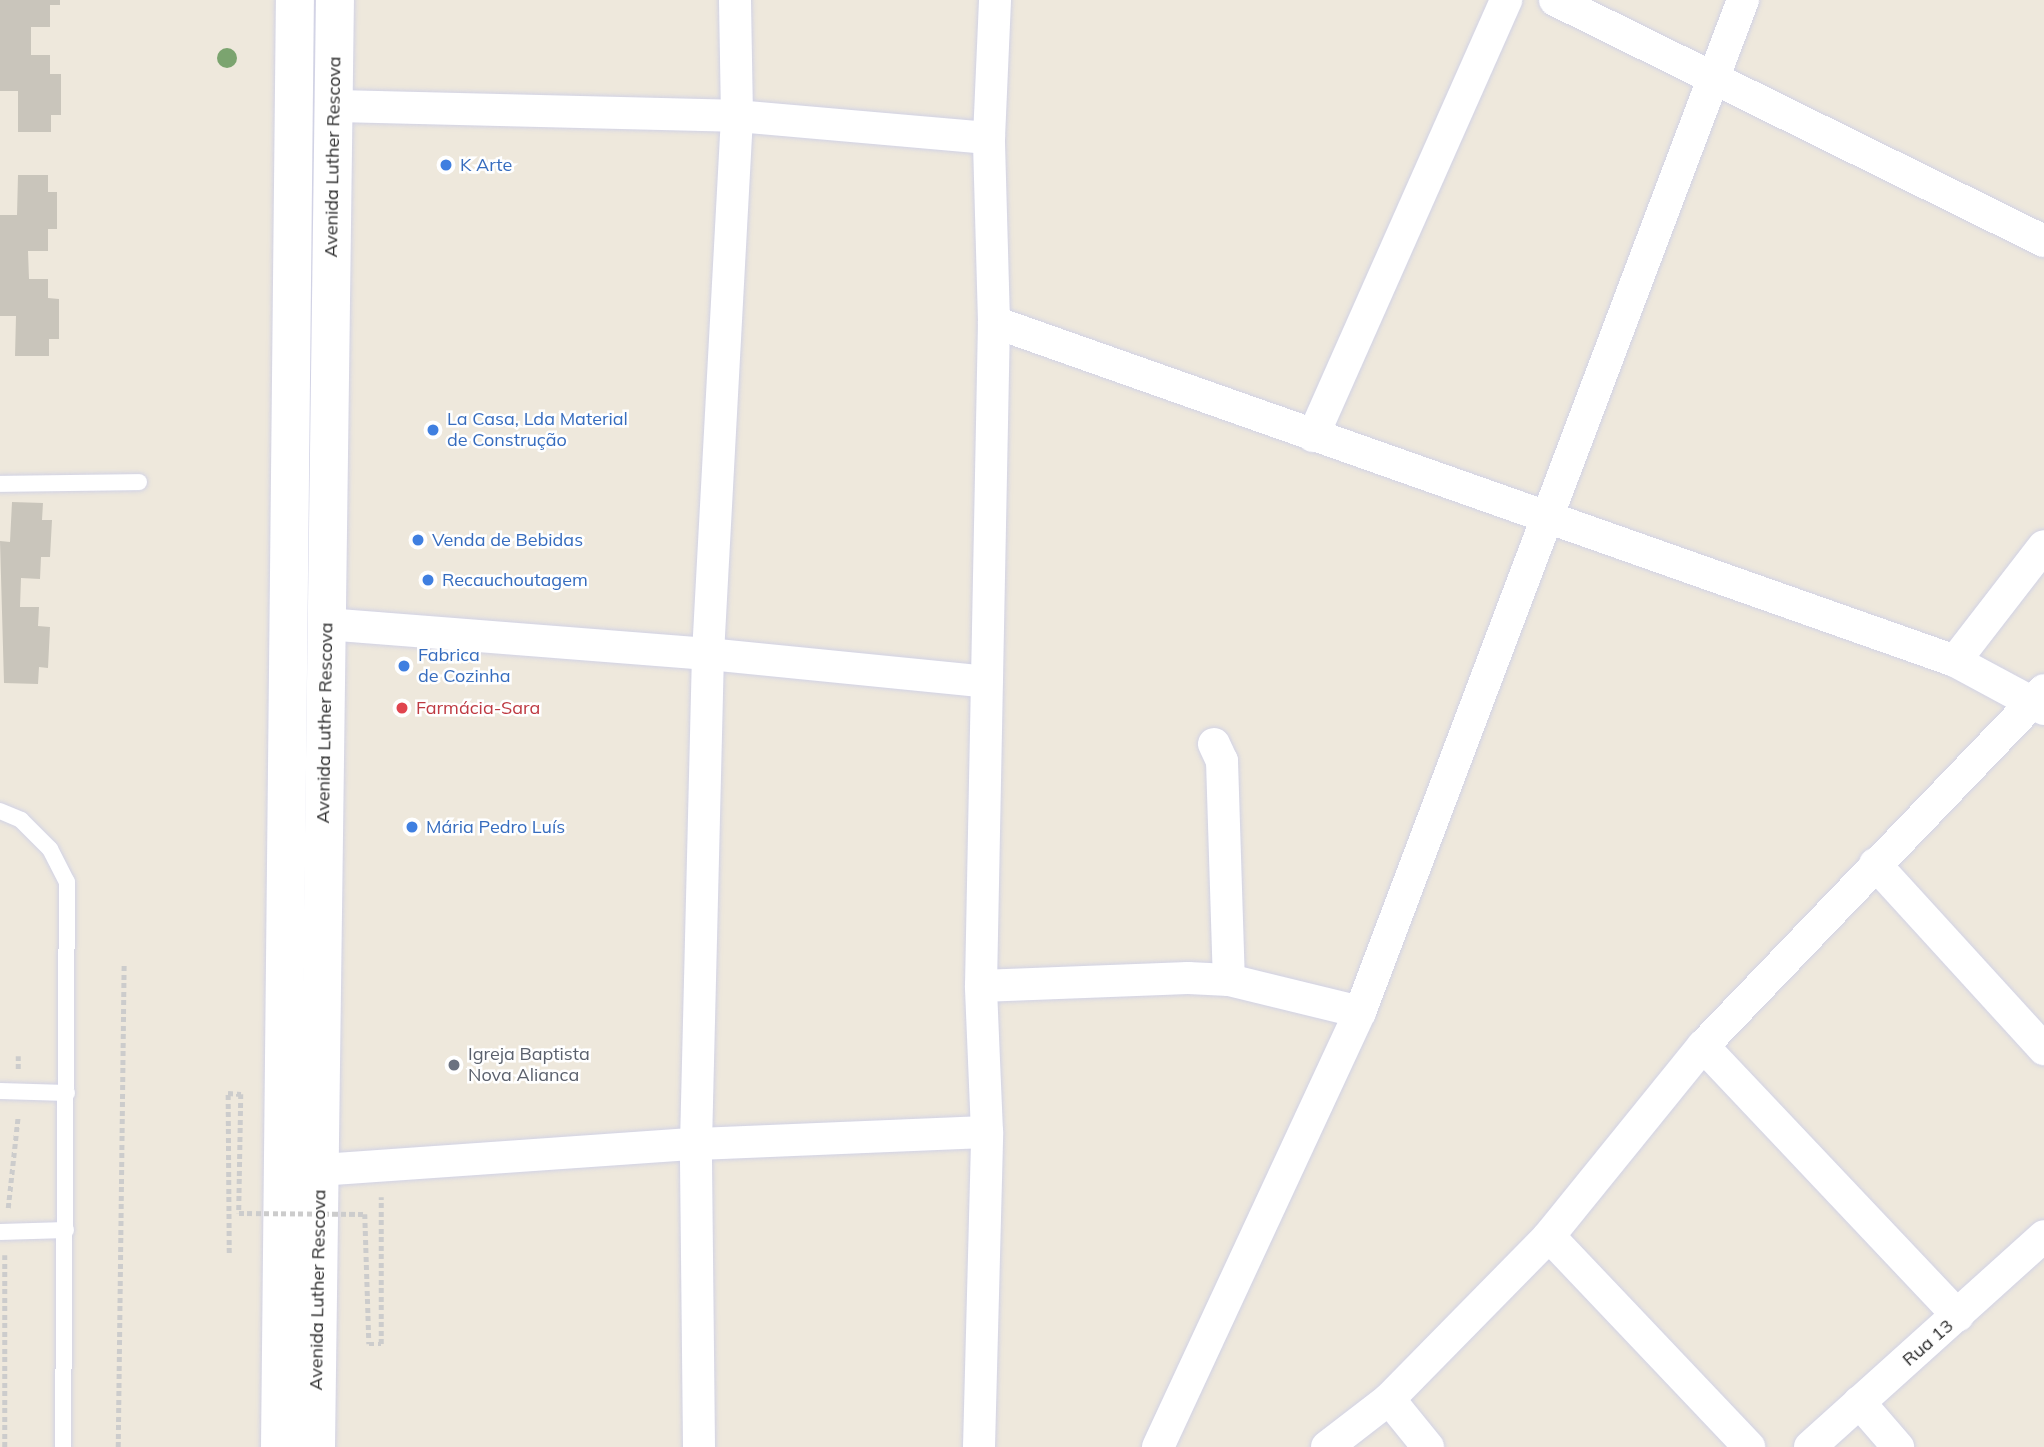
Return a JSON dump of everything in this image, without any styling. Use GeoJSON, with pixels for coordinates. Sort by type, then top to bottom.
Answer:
{"type":"FeatureCollection","features":[{"type":"Feature","properties":{"kind":"main road","name":"Avenida Luther Rescova"},"geometry":{"type":"LineString","coordinates":[[280,1447],[295,0]]}},
{"type":"Feature","properties":{"kind":"main road","name":"Avenida Luther Rescova"},"geometry":{"type":"LineString","coordinates":[[316,1447],[335,0]]}},
{"type":"Feature","properties":{"kind":"street"},"geometry":{"type":"LineString","coordinates":[[699,1447],[695,1144],[708,654],[737,116],[735,0]]}},
{"type":"Feature","properties":{"kind":"street"},"geometry":{"type":"LineString","coordinates":[[979,1447],[987,1132],[981,986],[994,322],[989,138],[995,0]]}},
{"type":"Feature","properties":{"kind":"street"},"geometry":{"type":"LineString","coordinates":[[1313,436],[1506,0]]}},
{"type":"Feature","properties":{"kind":"street"},"geometry":{"type":"LineString","coordinates":[[1555,0],[1713,74],[2044,241]]}},
{"type":"Feature","properties":{"kind":"street"},"geometry":{"type":"LineString","coordinates":[[1158,1447],[1360,1012],[1545,516],[1743,0]]}},
{"type":"Feature","properties":{"kind":"street"},"geometry":{"type":"LineString","coordinates":[[333,106],[737,116],[989,138]]}},
{"type":"Feature","properties":{"kind":"street"},"geometry":{"type":"LineString","coordinates":[[994,322],[1955,661],[2040,700],[1875,864],[1703,1046],[1549,1236],[1390,1399],[1327,1447]]}},
{"type":"Feature","properties":{"kind":"street"},"geometry":{"type":"LineString","coordinates":[[1955,661],[2044,546]]}},
{"type":"Feature","properties":{"kind":"street"},"geometry":{"type":"LineString","coordinates":[[326,624],[708,654],[987,682]]}},
{"type":"Feature","properties":{"kind":"street"},"geometry":{"type":"LineString","coordinates":[[1214,744],[1222,761],[1228,980]]}},
{"type":"Feature","properties":{"kind":"street"},"geometry":{"type":"LineString","coordinates":[[1875,864],[2044,1049]]}},
{"type":"Feature","properties":{"kind":"street"},"geometry":{"type":"LineString","coordinates":[[981,986],[1188,978],[1228,980],[1360,1012]]}},
{"type":"Feature","properties":{"kind":"street"},"geometry":{"type":"LineString","coordinates":[[1703,1046],[1958,1316]]}},
{"type":"Feature","properties":{"kind":"street"},"geometry":{"type":"LineString","coordinates":[[320,1170],[695,1144],[987,1132]]}},
{"type":"Feature","properties":{"kind":"street"},"geometry":{"type":"LineString","coordinates":[[1549,1236],[1749,1447]]}},
{"type":"Feature","properties":{"kind":"street","name":"Rua 13"},"geometry":{"type":"LineString","coordinates":[[1810,1447],[2044,1236]]}},
{"type":"Feature","properties":{"kind":"street"},"geometry":{"type":"LineString","coordinates":[[1390,1399],[1428,1447]]}},
{"type":"Feature","properties":{"kind":"street"},"geometry":{"type":"LineString","coordinates":[[1859,1402],[1898,1447]]}},
{"type":"Feature","properties":{"kind":"lane"},"geometry":{"type":"LineString","coordinates":[[0,484],[139,482]]}},
{"type":"Feature","properties":{"kind":"lane"},"geometry":{"type":"LineString","coordinates":[[0,811],[21,820],[50,849],[67,882],[63,1447]]}},
{"type":"Feature","properties":{"kind":"lane"},"geometry":{"type":"LineString","coordinates":[[0,1091],[67,1093]]}},
{"type":"Feature","properties":{"kind":"lane"},"geometry":{"type":"LineString","coordinates":[[2,1232],[66,1230]]}},
{"type":"Feature","properties":{"kind":"path"},"geometry":{"type":"LineString","coordinates":[[118,1447],[124,965]]}},
{"type":"Feature","properties":{"kind":"path"},"geometry":{"type":"LineString","coordinates":[[229,1254],[228,1093],[241,1094],[239,1213],[365,1214],[369,1344],[381,1344],[381,1167]]}},
{"type":"Feature","properties":{"kind":"path"},"geometry":{"type":"LineString","coordinates":[[5,1447],[2,1232],[18,1119]]}},
{"type":"Feature","properties":{"kind":"building"},"geometry":{"type":"Polygon","coordinates":[[[0,0],[60,0],[60,5],[50,5],[50,27],[31,27],[31,55],[50,55],[50,74],[61,74],[61,115],[51,115],[51,132],[18,132],[18,91],[0,91],[0,0]]]}},
{"type":"Feature","properties":{"kind":"building"},"geometry":{"type":"Polygon","coordinates":[[[18,175],[48,175],[48,192],[57,192],[57,229],[48,229],[48,251],[28,251],[29,279],[48,279],[48,298],[59,299],[59,339],[49,339],[49,356],[15,356],[16,316],[0,316],[0,215],[17,215],[18,175]]]}},
{"type":"Feature","properties":{"kind":"building"},"geometry":{"type":"Polygon","coordinates":[[[12,502],[43,503],[42,520],[52,520],[50,557],[41,557],[40,579],[21,578],[20,607],[39,607],[38,626],[50,627],[48,668],[39,667],[38,684],[4,683],[0,541],[10,542],[12,502]]]}},
{"type":"Feature","properties":{"kind":"place","name":"K Arte"},"geometry":{"type":"Point","coordinates":[446,165]}},
{"type":"Feature","properties":{"kind":"place","name":"La Casa, Lda Material de Construção"},"geometry":{"type":"Point","coordinates":[433,430]}},
{"type":"Feature","properties":{"kind":"place","name":"Venda de Bebidas"},"geometry":{"type":"Point","coordinates":[418,540]}},
{"type":"Feature","properties":{"kind":"place","name":"Recauchoutagem"},"geometry":{"type":"Point","coordinates":[428,580]}},
{"type":"Feature","properties":{"kind":"place","name":"Fabrica de Cozinha"},"geometry":{"type":"Point","coordinates":[404,666]}},
{"type":"Feature","properties":{"kind":"place","name":"Farmácia-Sara"},"geometry":{"type":"Point","coordinates":[402,708]}},
{"type":"Feature","properties":{"kind":"place","name":"Mária Pedro Luís"},"geometry":{"type":"Point","coordinates":[412,827]}},
{"type":"Feature","properties":{"kind":"place","name":"Igreja Baptista Nova Alianca"},"geometry":{"type":"Point","coordinates":[454,1065]}}]}
